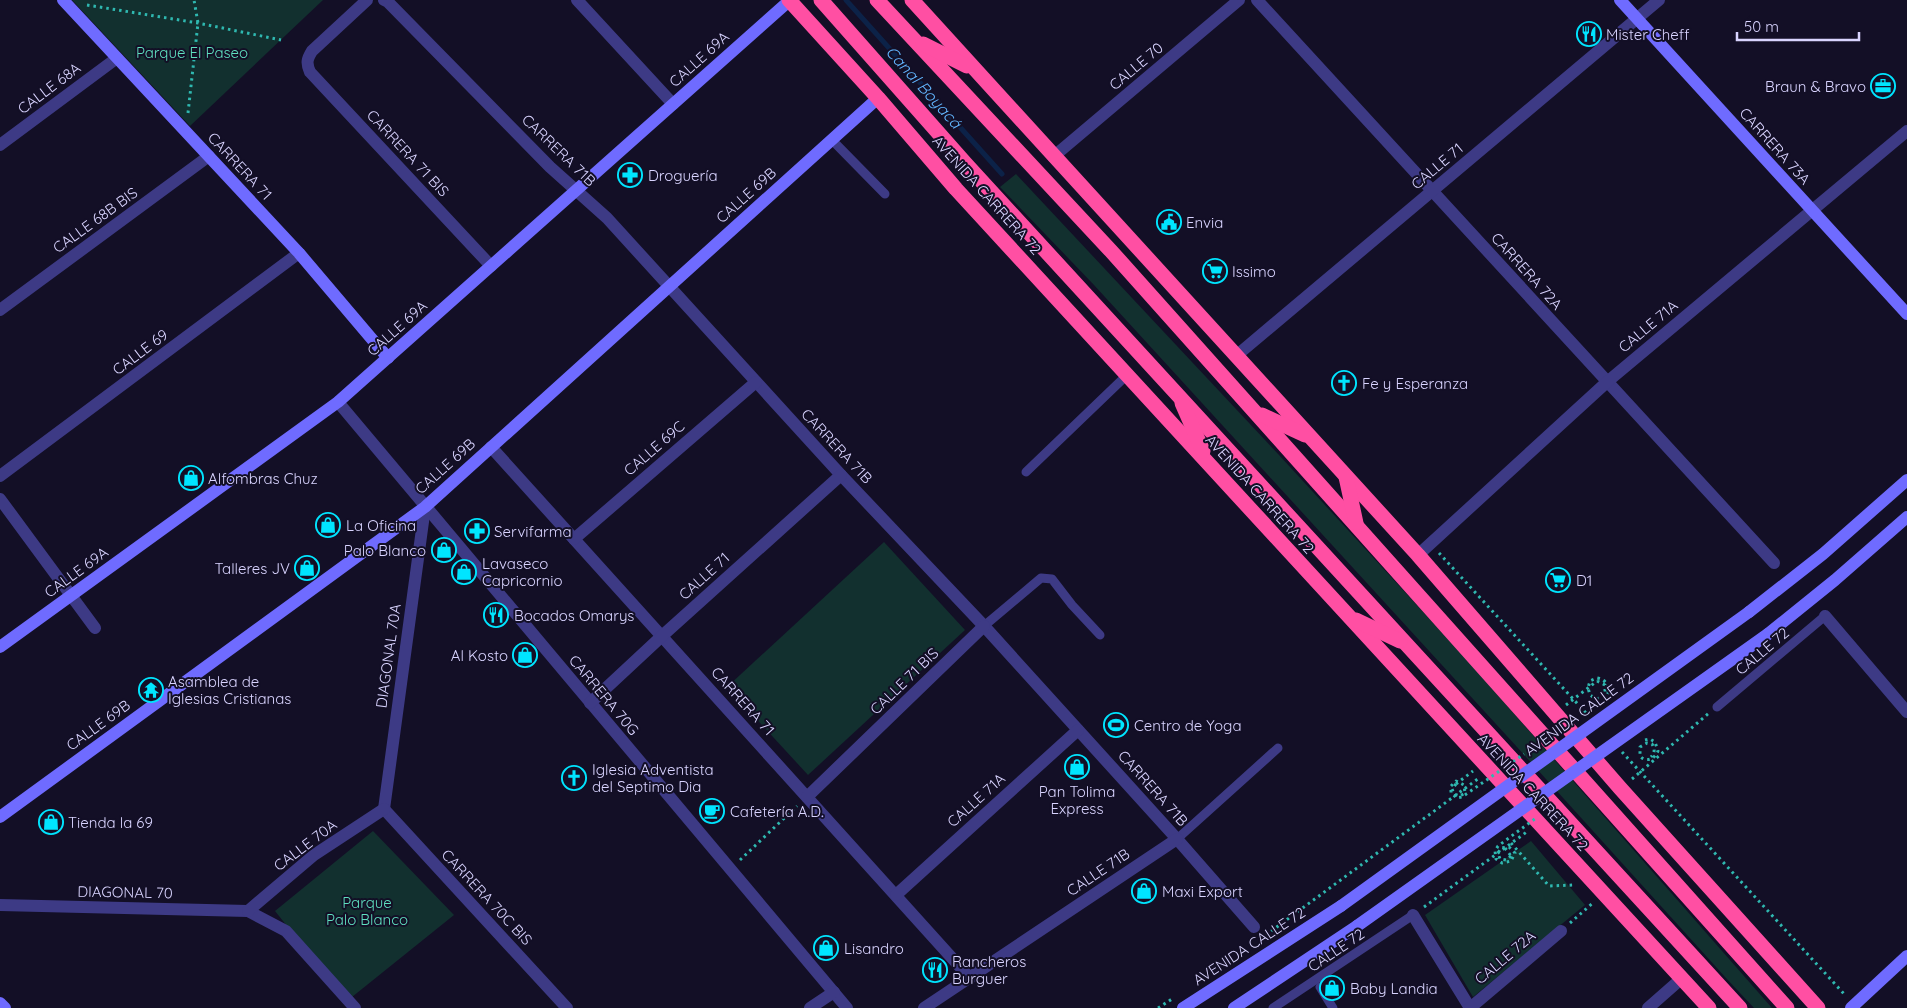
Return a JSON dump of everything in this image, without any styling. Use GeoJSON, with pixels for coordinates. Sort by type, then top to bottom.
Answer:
{"type":"FeatureCollection","features":[{"type":"Feature","properties":{"kind":"highway","name":"AVENIDA CARRERA 72"},"geometry":{"type":"LineString","coordinates":[[789,0],[878,98],[956,189],[1486,767],[1539,820],[1603,894],[1708,1008]]}},
{"type":"Feature","properties":{"kind":"highway","name":"AVENIDA CARRERA 72"},"geometry":{"type":"LineString","coordinates":[[821,0],[1068,276],[1178,393],[1740,1008]]}},
{"type":"Feature","properties":{"kind":"highway"},"geometry":{"type":"LineString","coordinates":[[877,0],[1111,251],[1787,1008]]}},
{"type":"Feature","properties":{"kind":"highway"},"geometry":{"type":"LineString","coordinates":[[912,0],[1418,556],[1620,788],[1818,1008]]}},
{"type":"Feature","properties":{"kind":"highway"},"geometry":{"type":"LineString","coordinates":[[914,40],[976,70]]}},
{"type":"Feature","properties":{"kind":"highway"},"geometry":{"type":"LineString","coordinates":[[878,98],[925,117]]}},
{"type":"Feature","properties":{"kind":"highway"},"geometry":{"type":"LineString","coordinates":[[1178,393],[1207,462]]}},
{"type":"Feature","properties":{"kind":"highway"},"geometry":{"type":"LineString","coordinates":[[1256,412],[1311,438]]}},
{"type":"Feature","properties":{"kind":"highway"},"geometry":{"type":"LineString","coordinates":[[1346,476],[1356,524]]}},
{"type":"Feature","properties":{"kind":"highway"},"geometry":{"type":"LineString","coordinates":[[1348,616],[1408,645]]}},
{"type":"Feature","properties":{"kind":"highway"},"geometry":{"type":"LineString","coordinates":[[1725,992],[1731,1008]]}},
{"type":"Feature","properties":{"kind":"street","name":"CARRERA 71 BIS"},"geometry":{"type":"LineString","coordinates":[[367,0],[312,51],[307,66],[310,72],[491,266]]}},
{"type":"Feature","properties":{"kind":"street","name":"CARRERA 71B"},"geometry":{"type":"LineString","coordinates":[[384,0],[550,167],[607,218],[841,475],[984,626],[1254,927]]}},
{"type":"Feature","properties":{"kind":"street"},"geometry":{"type":"LineString","coordinates":[[577,0],[673,104]]}},
{"type":"Feature","properties":{"kind":"street","name":"CALLE 69A"},"geometry":{"type":"LineString","coordinates":[[0,647],[338,402],[789,0]]}},
{"type":"Feature","properties":{"kind":"street","name":"CALLE 70"},"geometry":{"type":"LineString","coordinates":[[1053,157],[1240,0]]}},
{"type":"Feature","properties":{"kind":"street","name":"CARRERA 72A"},"geometry":{"type":"LineString","coordinates":[[1257,0],[1774,563]]}},
{"type":"Feature","properties":{"kind":"street","name":"CARRERA 73A"},"geometry":{"type":"LineString","coordinates":[[1620,0],[1907,314]]}},
{"type":"Feature","properties":{"kind":"street","name":"CALLE 71"},"geometry":{"type":"LineString","coordinates":[[1236,356],[1659,0]]}},
{"type":"Feature","properties":{"kind":"street","name":"CARRERA 71"},"geometry":{"type":"LineString","coordinates":[[64,1],[299,253],[388,358]]}},
{"type":"Feature","properties":{"kind":"street","name":"CALLE 68A"},"geometry":{"type":"LineString","coordinates":[[0,145],[117,58]]}},
{"type":"Feature","properties":{"kind":"street","name":"CALLE 69B"},"geometry":{"type":"LineString","coordinates":[[0,817],[425,507],[878,98]]}},
{"type":"Feature","properties":{"kind":"street","name":"CALLE 71A"},"geometry":{"type":"LineString","coordinates":[[1418,556],[1607,382],[1907,131]]}},
{"type":"Feature","properties":{"kind":"street","name":"CALLE 68B BIS"},"geometry":{"type":"LineString","coordinates":[[0,310],[209,156]]}},
{"type":"Feature","properties":{"kind":"street","name":"CALLE 69"},"geometry":{"type":"LineString","coordinates":[[0,476],[299,253]]}},
{"type":"Feature","properties":{"kind":"street","name":"CALLE 69C"},"geometry":{"type":"LineString","coordinates":[[574,539],[756,382]]}},
{"type":"Feature","properties":{"kind":"street","name":"CARRERA 70G"},"geometry":{"type":"LineString","coordinates":[[338,402],[847,1008]]}},
{"type":"Feature","properties":{"kind":"street","name":"CARRERA 71"},"geometry":{"type":"LineString","coordinates":[[491,447],[970,978]]}},
{"type":"Feature","properties":{"kind":"street","name":"CALLE 71"},"geometry":{"type":"LineString","coordinates":[[590,703],[841,475]]}},
{"type":"Feature","properties":{"kind":"street","name":"AVENIDA CALLE 72"},"geometry":{"type":"LineString","coordinates":[[1183,1008],[1341,906],[1749,612],[1823,554],[1907,480]]}},
{"type":"Feature","properties":{"kind":"street"},"geometry":{"type":"LineString","coordinates":[[0,499],[95,628]]}},
{"type":"Feature","properties":{"kind":"street","name":"DIAGONAL 70A"},"geometry":{"type":"LineString","coordinates":[[384,809],[425,507]]}},
{"type":"Feature","properties":{"kind":"street"},"geometry":{"type":"LineString","coordinates":[[1234,1008],[1357,926],[1768,634],[1835,580],[1907,517]]}},
{"type":"Feature","properties":{"kind":"street"},"geometry":{"type":"LineString","coordinates":[[1825,616],[1907,712]]}},
{"type":"Feature","properties":{"kind":"street","name":"CALLE 71 BIS"},"geometry":{"type":"LineString","coordinates":[[807,797],[984,626]]}},
{"type":"Feature","properties":{"kind":"street","name":"CALLE 71A"},"geometry":{"type":"LineString","coordinates":[[896,895],[1078,730]]}},
{"type":"Feature","properties":{"kind":"street","name":"CALLE 70A"},"geometry":{"type":"LineString","coordinates":[[248,912],[314,855],[384,809]]}},
{"type":"Feature","properties":{"kind":"street","name":"CARRERA 70C BIS"},"geometry":{"type":"LineString","coordinates":[[384,809],[566,1008]]}},
{"type":"Feature","properties":{"kind":"street","name":"CALLE 71B"},"geometry":{"type":"LineString","coordinates":[[924,1008],[1177,839]]}},
{"type":"Feature","properties":{"kind":"street","name":"DIAGONAL 70"},"geometry":{"type":"LineString","coordinates":[[0,905],[248,912]]}},
{"type":"Feature","properties":{"kind":"street"},"geometry":{"type":"LineString","coordinates":[[248,912],[286,931],[355,1008]]}},
{"type":"Feature","properties":{"kind":"street"},"geometry":{"type":"LineString","coordinates":[[1413,915],[1470,1008]]}},
{"type":"Feature","properties":{"kind":"street","name":"CALLE 72A"},"geometry":{"type":"LineString","coordinates":[[1470,1008],[1561,931]]}},
{"type":"Feature","properties":{"kind":"street"},"geometry":{"type":"LineString","coordinates":[[1851,1008],[1907,956]]}},
{"type":"Feature","properties":{"kind":"street"},"geometry":{"type":"LineString","coordinates":[[1648,1008],[1681,978]]}},
{"type":"Feature","properties":{"kind":"street"},"geometry":{"type":"LineString","coordinates":[[810,1008],[834,992]]}},
{"type":"Feature","properties":{"kind":"street"},"geometry":{"type":"LineString","coordinates":[[0,1003],[5,1008]]}},
{"type":"Feature","properties":{"kind":"lane"},"geometry":{"type":"LineString","coordinates":[[832,140],[885,194]]}},
{"type":"Feature","properties":{"kind":"lane"},"geometry":{"type":"LineString","coordinates":[[1026,472],[1128,375]]}},
{"type":"Feature","properties":{"kind":"lane","name":"CALLE 71 BIS"},"geometry":{"type":"LineString","coordinates":[[984,626],[1041,578],[1046,578],[1052,579],[1072,605],[1100,635]]}},
{"type":"Feature","properties":{"kind":"lane","name":"CALLE 72"},"geometry":{"type":"LineString","coordinates":[[1717,707],[1825,616]]}},
{"type":"Feature","properties":{"kind":"lane","name":"CALLE 71B"},"geometry":{"type":"LineString","coordinates":[[1177,839],[1278,748]]}},
{"type":"Feature","properties":{"kind":"lane","name":"CALLE 72"},"geometry":{"type":"LineString","coordinates":[[1273,1008],[1413,915]]}},
{"type":"Feature","properties":{"kind":"lane"},"geometry":{"type":"LineString","coordinates":[[1320,987],[1334,1008]]}},
{"type":"Feature","properties":{"kind":"path"},"geometry":{"type":"LineString","coordinates":[[186,132],[198,23],[194,0]]}},
{"type":"Feature","properties":{"kind":"path"},"geometry":{"type":"LineString","coordinates":[[64,1],[198,23],[281,40]]}},
{"type":"Feature","properties":{"kind":"path"},"geometry":{"type":"LineString","coordinates":[[1556,713],[1597,681],[1605,685],[1606,694],[1599,699],[1591,697],[1588,688],[1590,682],[1595,678],[1603,680],[1609,689],[1606,697],[1595,705]]}},
{"type":"Feature","properties":{"kind":"path"},"geometry":{"type":"LineString","coordinates":[[1620,788],[1652,758],[1717,707]]}},
{"type":"Feature","properties":{"kind":"path"},"geometry":{"type":"LineString","coordinates":[[1579,716],[1587,710]]}},
{"type":"Feature","properties":{"kind":"path"},"geometry":{"type":"LineString","coordinates":[[1633,748],[1646,739],[1652,740],[1658,748],[1655,756],[1650,760],[1640,756],[1639,749],[1642,744],[1651,744],[1655,751],[1652,758]]}},
{"type":"Feature","properties":{"kind":"path"},"geometry":{"type":"LineString","coordinates":[[1486,767],[1456,784],[1452,789],[1454,794],[1458,796],[1465,793],[1464,785],[1456,782],[1451,786],[1451,793],[1456,798],[1462,797],[1530,750]]}},
{"type":"Feature","properties":{"kind":"path"},"geometry":{"type":"LineString","coordinates":[[1617,759],[1625,754]]}},
{"type":"Feature","properties":{"kind":"path"},"geometry":{"type":"LineString","coordinates":[[1264,937],[1486,767]]}},
{"type":"Feature","properties":{"kind":"path"},"geometry":{"type":"LineString","coordinates":[[730,870],[807,797]]}},
{"type":"Feature","properties":{"kind":"path"},"geometry":{"type":"LineString","coordinates":[[1413,915],[1505,848],[1539,820]]}},
{"type":"Feature","properties":{"kind":"path"},"geometry":{"type":"LineString","coordinates":[[1505,848],[1511,856],[1506,860],[1500,859],[1498,853],[1501,848],[1509,847],[1515,853],[1512,861],[1502,863],[1496,858],[1495,851],[1498,846],[1539,820]]}},
{"type":"Feature","properties":{"kind":"path"},"geometry":{"type":"LineString","coordinates":[[1511,843],[1549,886],[1575,885]]}},
{"type":"Feature","properties":{"kind":"path"},"geometry":{"type":"LineString","coordinates":[[1561,931],[1603,894]]}},
{"type":"Feature","properties":{"kind":"green space","name":"Parque El Paseo"},"geometry":{"type":"Polygon","coordinates":[[[72,0],[323,0],[190,126],[72,0]]]}},
{"type":"Feature","properties":{"kind":"green space"},"geometry":{"type":"Polygon","coordinates":[[[1016,174],[1460,652],[1772,1008],[1754,1008],[1094,285],[1000,187],[1016,174]]]}},
{"type":"Feature","properties":{"kind":"green space"},"geometry":{"type":"Polygon","coordinates":[[[884,542],[965,630],[808,775],[727,687],[884,542]]]}},
{"type":"Feature","properties":{"kind":"green space","name":"Parque Palo Blanco"},"geometry":{"type":"Polygon","coordinates":[[[373,831],[454,915],[347,1001],[275,911],[373,831]]]}},
{"type":"Feature","properties":{"kind":"green space"},"geometry":{"type":"Polygon","coordinates":[[[1531,841],[1585,905],[1473,997],[1425,915],[1531,841]]]}},
{"type":"Feature","properties":{"kind":"waterway","name":"Canal Boyacá"},"geometry":{"type":"LineString","coordinates":[[846,0],[1002,174]]}},
{"type":"Feature","properties":{"kind":"place","name":"Mister Cheff"},"geometry":{"type":"Point","coordinates":[1589,34]}},
{"type":"Feature","properties":{"kind":"place","name":"Braun & Bravo"},"geometry":{"type":"Point","coordinates":[1883,86]}},
{"type":"Feature","properties":{"kind":"place","name":"Droguería"},"geometry":{"type":"Point","coordinates":[630,175]}},
{"type":"Feature","properties":{"kind":"place","name":"Envia"},"geometry":{"type":"Point","coordinates":[1169,222]}},
{"type":"Feature","properties":{"kind":"place","name":"Issimo"},"geometry":{"type":"Point","coordinates":[1215,271]}},
{"type":"Feature","properties":{"kind":"place","name":"Fe y Esperanza"},"geometry":{"type":"Point","coordinates":[1344,383]}},
{"type":"Feature","properties":{"kind":"place","name":"Alfombras Chuz"},"geometry":{"type":"Point","coordinates":[191,478]}},
{"type":"Feature","properties":{"kind":"place","name":"La Oficina"},"geometry":{"type":"Point","coordinates":[328,525]}},
{"type":"Feature","properties":{"kind":"place","name":"Servifarma"},"geometry":{"type":"Point","coordinates":[477,531]}},
{"type":"Feature","properties":{"kind":"place","name":"Palo Blanco"},"geometry":{"type":"Point","coordinates":[444,550]}},
{"type":"Feature","properties":{"kind":"place","name":"Talleres JV"},"geometry":{"type":"Point","coordinates":[307,568]}},
{"type":"Feature","properties":{"kind":"place","name":"Lavaseco Capricornio"},"geometry":{"type":"Point","coordinates":[464,572]}},
{"type":"Feature","properties":{"kind":"place","name":"D1"},"geometry":{"type":"Point","coordinates":[1558,580]}},
{"type":"Feature","properties":{"kind":"place","name":"Bocados Omarys"},"geometry":{"type":"Point","coordinates":[496,615]}},
{"type":"Feature","properties":{"kind":"place","name":"Al Kosto"},"geometry":{"type":"Point","coordinates":[525,655]}},
{"type":"Feature","properties":{"kind":"place","name":"Asamblea de Iglesias Cristianas"},"geometry":{"type":"Point","coordinates":[151,690]}},
{"type":"Feature","properties":{"kind":"place","name":"Centro de Yoga"},"geometry":{"type":"Point","coordinates":[1116,725]}},
{"type":"Feature","properties":{"kind":"place","name":"Pan Tolima Express"},"geometry":{"type":"Point","coordinates":[1077,767]}},
{"type":"Feature","properties":{"kind":"place","name":"Iglesia Adventista del Septimo Dia"},"geometry":{"type":"Point","coordinates":[574,778]}},
{"type":"Feature","properties":{"kind":"place","name":"Cafetería A.D."},"geometry":{"type":"Point","coordinates":[712,811]}},
{"type":"Feature","properties":{"kind":"place","name":"Tienda la 69"},"geometry":{"type":"Point","coordinates":[51,822]}},
{"type":"Feature","properties":{"kind":"place","name":"Maxi Export"},"geometry":{"type":"Point","coordinates":[1144,891]}},
{"type":"Feature","properties":{"kind":"place","name":"Lisandro"},"geometry":{"type":"Point","coordinates":[826,948]}},
{"type":"Feature","properties":{"kind":"place","name":"Rancheros Burguer"},"geometry":{"type":"Point","coordinates":[935,970]}},
{"type":"Feature","properties":{"kind":"place","name":"Baby Landia"},"geometry":{"type":"Point","coordinates":[1332,988]}}]}
